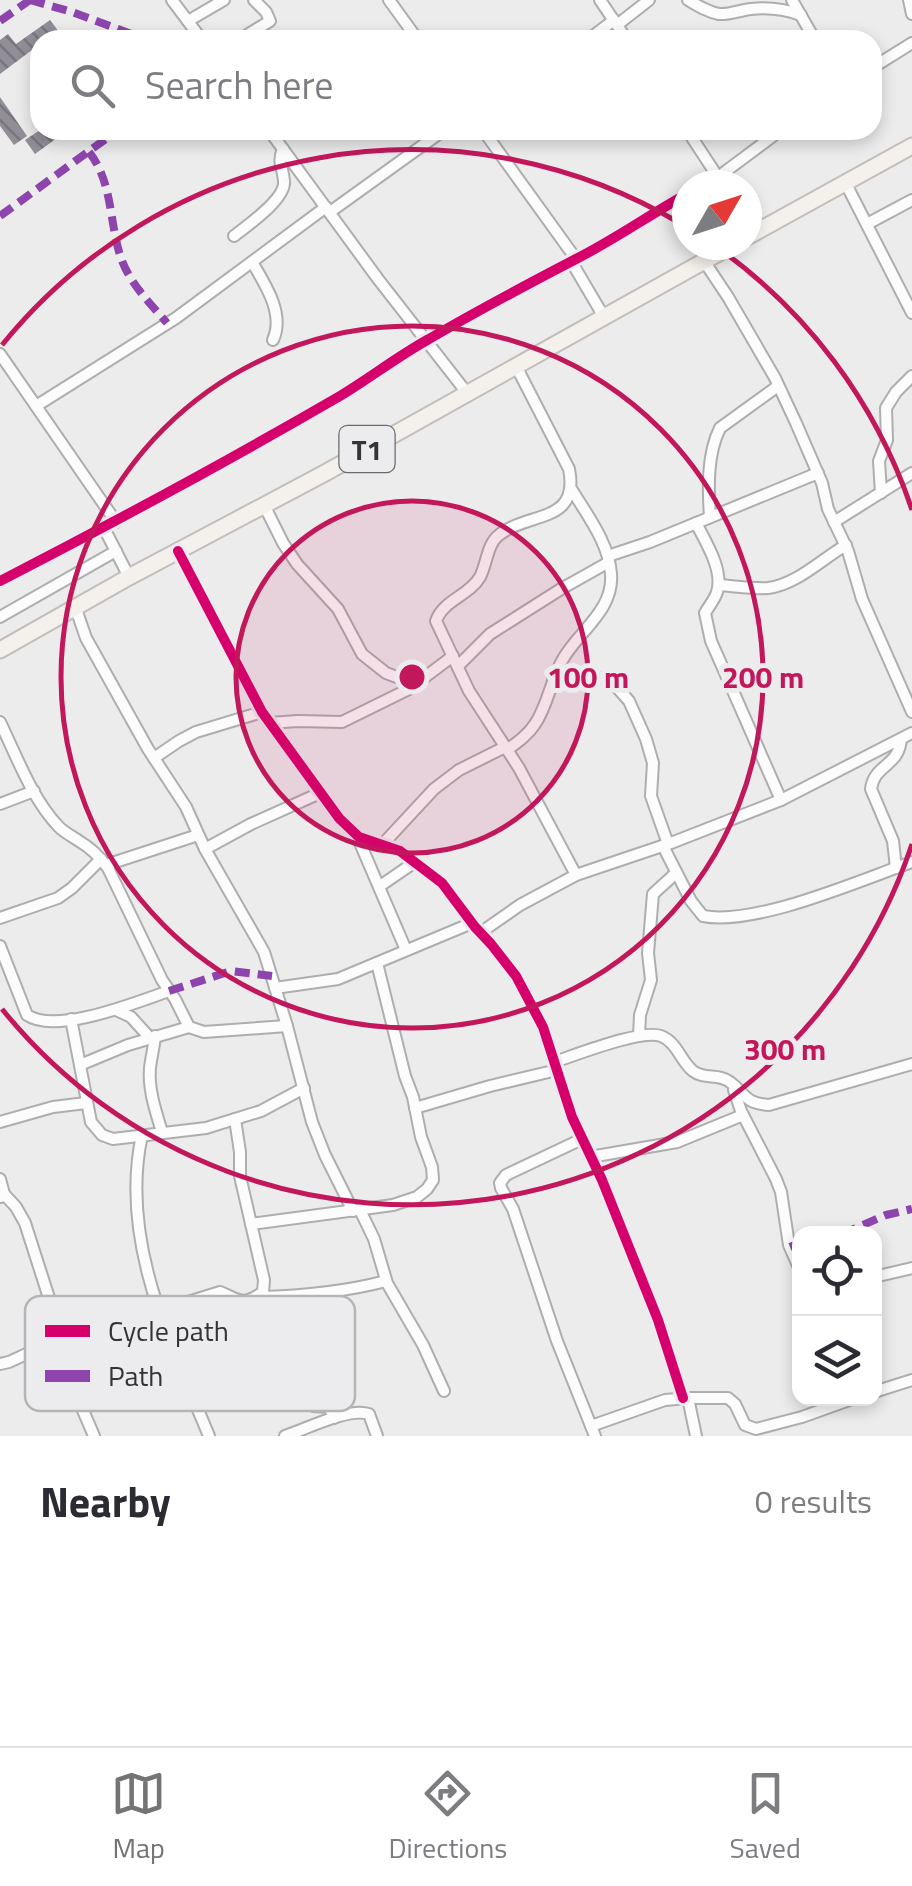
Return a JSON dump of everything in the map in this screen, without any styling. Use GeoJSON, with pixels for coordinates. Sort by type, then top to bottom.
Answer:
{"type":"FeatureCollection","features":[{"type":"Feature","properties":{"kind":"highway"},"geometry":{"type":"LineString","coordinates":[[762,226],[912,146]]}},
{"type":"Feature","properties":{"kind":"highway","name":"T1"},"geometry":{"type":"LineString","coordinates":[[0,650],[704,261]]}},
{"type":"Feature","properties":{"kind":"street"},"geometry":{"type":"LineString","coordinates":[[172,0],[194,30]]}},
{"type":"Feature","properties":{"kind":"street"},"geometry":{"type":"LineString","coordinates":[[188,22],[224,0]]}},
{"type":"Feature","properties":{"kind":"street"},"geometry":{"type":"LineString","coordinates":[[254,0],[270,21],[255,30]]}},
{"type":"Feature","properties":{"kind":"street"},"geometry":{"type":"LineString","coordinates":[[389,0],[411,30]]}},
{"type":"Feature","properties":{"kind":"street"},"geometry":{"type":"LineString","coordinates":[[600,0],[620,30]]}},
{"type":"Feature","properties":{"kind":"street"},"geometry":{"type":"LineString","coordinates":[[603,30],[649,0]]}},
{"type":"Feature","properties":{"kind":"street"},"geometry":{"type":"LineString","coordinates":[[688,0],[722,15],[769,8],[801,15]]}},
{"type":"Feature","properties":{"kind":"street"},"geometry":{"type":"LineString","coordinates":[[792,0],[809,30]]}},
{"type":"Feature","properties":{"kind":"street"},"geometry":{"type":"LineString","coordinates":[[909,0],[912,14]]}},
{"type":"Feature","properties":{"kind":"street"},"geometry":{"type":"LineString","coordinates":[[882,62],[912,43]]}},
{"type":"Feature","properties":{"kind":"street"},"geometry":{"type":"LineString","coordinates":[[277,140],[467,393]]}},
{"type":"Feature","properties":{"kind":"street"},"geometry":{"type":"LineString","coordinates":[[36,406],[176,318],[430,140]]}},
{"type":"Feature","properties":{"kind":"street"},"geometry":{"type":"LineString","coordinates":[[489,140],[574,260],[604,317]]}},
{"type":"Feature","properties":{"kind":"street"},"geometry":{"type":"LineString","coordinates":[[694,140],[714,170]]}},
{"type":"Feature","properties":{"kind":"street"},"geometry":{"type":"LineString","coordinates":[[734,170],[769,140]]}},
{"type":"Feature","properties":{"kind":"street"},"geometry":{"type":"LineString","coordinates":[[234,236],[276,200],[283,189],[278,162],[283,148]]}},
{"type":"Feature","properties":{"kind":"street"},"geometry":{"type":"LineString","coordinates":[[845,182],[911,307]]}},
{"type":"Feature","properties":{"kind":"street"},"geometry":{"type":"LineString","coordinates":[[867,224],[912,200]]}},
{"type":"Feature","properties":{"kind":"street"},"geometry":{"type":"LineString","coordinates":[[0,581],[116,522],[340,396],[426,340],[672,203]]}},
{"type":"Feature","properties":{"kind":"street"},"geometry":{"type":"LineString","coordinates":[[704,261],[778,386],[818,473],[862,599],[912,712]]}},
{"type":"Feature","properties":{"kind":"street"},"geometry":{"type":"LineString","coordinates":[[252,262],[274,307],[277,331],[273,340]]}},
{"type":"Feature","properties":{"kind":"street"},"geometry":{"type":"LineString","coordinates":[[2,359],[116,522]]}},
{"type":"Feature","properties":{"kind":"street"},"geometry":{"type":"LineString","coordinates":[[382,845],[434,789],[458,770],[526,736],[574,642],[601,611],[609,594],[612,576],[608,559],[571,489],[569,468],[516,366]]}},
{"type":"Feature","properties":{"kind":"street"},"geometry":{"type":"LineString","coordinates":[[881,493],[879,461],[887,440],[886,408],[912,376]]}},
{"type":"Feature","properties":{"kind":"street"},"geometry":{"type":"LineString","coordinates":[[710,517],[710,472],[720,428],[778,386]]}},
{"type":"Feature","properties":{"kind":"street"},"geometry":{"type":"LineString","coordinates":[[269,723],[342,722],[455,661],[490,634],[608,559],[818,473]]}},
{"type":"Feature","properties":{"kind":"street"},"geometry":{"type":"LineString","coordinates":[[834,522],[912,474]]}},
{"type":"Feature","properties":{"kind":"street"},"geometry":{"type":"LineString","coordinates":[[571,489],[566,502],[557,509],[501,532],[493,540],[478,580],[439,612],[436,621],[469,691],[506,748],[576,875]]}},
{"type":"Feature","properties":{"kind":"street"},"geometry":{"type":"LineString","coordinates":[[264,505],[283,543],[338,610],[362,654],[386,673],[415,684]]}},
{"type":"Feature","properties":{"kind":"street"},"geometry":{"type":"LineString","coordinates":[[696,523],[719,585],[705,613],[711,641],[780,800]]}},
{"type":"Feature","properties":{"kind":"street"},"geometry":{"type":"LineString","coordinates":[[104,528],[129,577]]}},
{"type":"Feature","properties":{"kind":"street"},"geometry":{"type":"LineString","coordinates":[[719,585],[781,585],[846,545]]}},
{"type":"Feature","properties":{"kind":"street"},"geometry":{"type":"LineString","coordinates":[[178,550],[262,712],[339,818],[356,834],[400,851],[442,883],[516,976],[543,1027],[582,1140],[658,1320],[696,1436]]}},
{"type":"Feature","properties":{"kind":"street"},"geometry":{"type":"LineString","coordinates":[[0,617],[116,551]]}},
{"type":"Feature","properties":{"kind":"street"},"geometry":{"type":"LineString","coordinates":[[76,606],[86,638],[186,807],[205,849],[264,952],[325,1155],[374,1239],[386,1281],[444,1391]]}},
{"type":"Feature","properties":{"kind":"street"},"geometry":{"type":"LineString","coordinates":[[553,678],[604,678],[629,701],[653,763],[651,796],[666,845],[676,874],[703,916],[746,916],[912,862]]}},
{"type":"Feature","properties":{"kind":"street"},"geometry":{"type":"LineString","coordinates":[[154,758],[196,732],[262,712]]}},
{"type":"Feature","properties":{"kind":"street"},"geometry":{"type":"LineString","coordinates":[[0,722],[49,816],[103,862],[189,1026]]}},
{"type":"Feature","properties":{"kind":"street"},"geometry":{"type":"LineString","coordinates":[[480,932],[576,875],[780,800],[906,736]]}},
{"type":"Feature","properties":{"kind":"street"},"geometry":{"type":"LineString","coordinates":[[896,868],[893,841],[871,790],[876,773],[894,760],[906,736]]}},
{"type":"Feature","properties":{"kind":"street"},"geometry":{"type":"LineString","coordinates":[[0,804],[34,791]]}},
{"type":"Feature","properties":{"kind":"street"},"geometry":{"type":"LineString","coordinates":[[205,849],[320,793]]}},
{"type":"Feature","properties":{"kind":"street"},"geometry":{"type":"LineString","coordinates":[[356,834],[406,950]]}},
{"type":"Feature","properties":{"kind":"street"},"geometry":{"type":"LineString","coordinates":[[0,918],[58,898],[103,862],[198,835]]}},
{"type":"Feature","properties":{"kind":"street"},"geometry":{"type":"LineString","coordinates":[[380,886],[414,862]]}},
{"type":"Feature","properties":{"kind":"street"},"geometry":{"type":"LineString","coordinates":[[639,1036],[640,1015],[651,980],[648,952],[652,894],[676,874]]}},
{"type":"Feature","properties":{"kind":"street"},"geometry":{"type":"LineString","coordinates":[[275,988],[338,979],[472,922]]}},
{"type":"Feature","properties":{"kind":"street"},"geometry":{"type":"LineString","coordinates":[[0,946],[27,1015],[34,1020],[65,1022],[169,991]]}},
{"type":"Feature","properties":{"kind":"street"},"geometry":{"type":"LineString","coordinates":[[251,1224],[393,1205],[428,1190],[433,1180],[378,964]]}},
{"type":"Feature","properties":{"kind":"street"},"geometry":{"type":"LineString","coordinates":[[115,1010],[131,1017],[152,1037]]}},
{"type":"Feature","properties":{"kind":"street"},"geometry":{"type":"LineString","coordinates":[[72,1019],[90,1122],[102,1135],[113,1138],[206,1128],[261,1111],[304,1088]]}},
{"type":"Feature","properties":{"kind":"street"},"geometry":{"type":"LineString","coordinates":[[80,1064],[189,1026],[204,1032],[287,1026]]}},
{"type":"Feature","properties":{"kind":"street"},"geometry":{"type":"LineString","coordinates":[[415,1108],[639,1036],[662,1036],[688,1068],[700,1076],[722,1077],[755,1104],[769,1105],[912,1064]]}},
{"type":"Feature","properties":{"kind":"street"},"geometry":{"type":"LineString","coordinates":[[152,1037],[150,1084],[162,1132]]}},
{"type":"Feature","properties":{"kind":"street"},"geometry":{"type":"LineString","coordinates":[[732,1084],[743,1115],[776,1178],[792,1252]]}},
{"type":"Feature","properties":{"kind":"street"},"geometry":{"type":"LineString","coordinates":[[0,1122],[86,1102]]}},
{"type":"Feature","properties":{"kind":"street"},"geometry":{"type":"LineString","coordinates":[[590,1157],[677,1142],[743,1115]]}},
{"type":"Feature","properties":{"kind":"street"},"geometry":{"type":"LineString","coordinates":[[235,1119],[240,1176],[264,1280],[260,1296]]}},
{"type":"Feature","properties":{"kind":"street"},"geometry":{"type":"LineString","coordinates":[[142,1135],[135,1198],[144,1258],[156,1296]]}},
{"type":"Feature","properties":{"kind":"street"},"geometry":{"type":"LineString","coordinates":[[582,1140],[506,1175],[500,1183],[513,1209],[593,1431],[665,1400],[728,1398],[745,1425],[756,1429],[827,1406]]}},
{"type":"Feature","properties":{"kind":"street"},"geometry":{"type":"LineString","coordinates":[[0,1179],[2,1196],[16,1207],[25,1223],[48,1296]]}},
{"type":"Feature","properties":{"kind":"street"},"geometry":{"type":"LineString","coordinates":[[882,1275],[912,1268]]}},
{"type":"Feature","properties":{"kind":"street"},"geometry":{"type":"LineString","coordinates":[[278,1296],[359,1288],[386,1281]]}},
{"type":"Feature","properties":{"kind":"street"},"geometry":{"type":"LineString","coordinates":[[0,1364],[25,1356]]}},
{"type":"Feature","properties":{"kind":"street"},"geometry":{"type":"LineString","coordinates":[[882,1389],[912,1380]]}},
{"type":"Feature","properties":{"kind":"street"},"geometry":{"type":"LineString","coordinates":[[83,1411],[94,1436]]}},
{"type":"Feature","properties":{"kind":"street"},"geometry":{"type":"LineString","coordinates":[[199,1411],[209,1436]]}},
{"type":"Feature","properties":{"kind":"street"},"geometry":{"type":"LineString","coordinates":[[331,1411],[334,1418]]}},
{"type":"Feature","properties":{"kind":"street"},"geometry":{"type":"LineString","coordinates":[[285,1436],[357,1411],[369,1414],[377,1436]]}},
{"type":"Feature","properties":{"kind":"building"},"geometry":{"type":"Polygon","coordinates":[[[50,20],[58,30],[36,30],[50,20]]]}},
{"type":"Feature","properties":{"kind":"building"},"geometry":{"type":"Polygon","coordinates":[[[8,34],[16,44],[30,34],[30,52],[0,74],[0,40],[8,34]]]}},
{"type":"Feature","properties":{"kind":"building"},"geometry":{"type":"Polygon","coordinates":[[[0,97],[27,136],[14,145],[0,126],[0,97]]]}},
{"type":"Feature","properties":{"kind":"building"},"geometry":{"type":"Polygon","coordinates":[[[30,137],[30,140],[54,140],[35,154],[25,140],[30,137]]]}},
{"type":"Feature","properties":{"kind":"marked path"},"geometry":{"type":"LineString","coordinates":[[30,0],[121,30]]}},
{"type":"Feature","properties":{"kind":"marked path"},"geometry":{"type":"LineString","coordinates":[[0,21],[30,0]]}},
{"type":"Feature","properties":{"kind":"marked path"},"geometry":{"type":"LineString","coordinates":[[0,216],[104,140]]}},
{"type":"Feature","properties":{"kind":"marked path"},"geometry":{"type":"LineString","coordinates":[[89,152],[102,176],[125,267],[167,323]]}},
{"type":"Feature","properties":{"kind":"marked path"},"geometry":{"type":"LineString","coordinates":[[169,991],[231,971],[272,976]]}},
{"type":"Feature","properties":{"kind":"marked path"},"geometry":{"type":"LineString","coordinates":[[861,1226],[912,1209]]}},
{"type":"Feature","properties":{"kind":"cycle path"},"geometry":{"type":"LineString","coordinates":[[0,581],[256,444],[418,346],[672,203]]}},
{"type":"Feature","properties":{"kind":"cycle path"},"geometry":{"type":"LineString","coordinates":[[178,551],[262,712],[339,818],[359,837],[400,851],[442,883],[516,976],[543,1027],[572,1117],[602,1180],[658,1320],[683,1398]]}}]}
